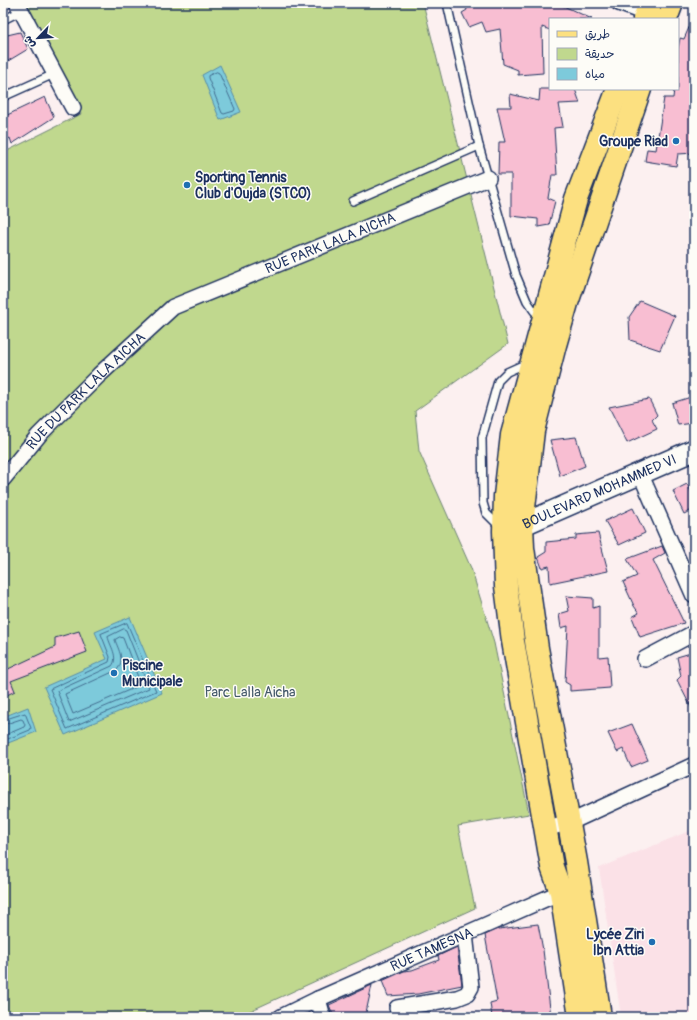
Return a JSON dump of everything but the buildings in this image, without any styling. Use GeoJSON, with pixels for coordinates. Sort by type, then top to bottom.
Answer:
{"type":"FeatureCollection","features":[{"type":"Feature","properties":{"kind":"main road"},"geometry":{"type":"LineString","coordinates":[[653,15],[672,3]]}},
{"type":"Feature","properties":{"kind":"main road"},"geometry":{"type":"LineString","coordinates":[[580,1017],[560,892],[552,867],[513,642],[506,586],[513,528],[533,431],[576,199],[618,90]]}},
{"type":"Feature","properties":{"kind":"main road"},"geometry":{"type":"LineString","coordinates":[[600,1017],[579,879],[537,648],[523,548],[513,528],[505,496],[512,435],[543,320],[558,300],[600,207],[640,90]]}},
{"type":"Feature","properties":{"kind":"main road"},"geometry":{"type":"LineString","coordinates":[[576,199],[600,207]]}},
{"type":"Feature","properties":{"kind":"street"},"geometry":{"type":"LineString","coordinates":[[619,3],[653,15]]}},
{"type":"Feature","properties":{"kind":"street"},"geometry":{"type":"LineString","coordinates":[[19,7],[73,108]]}},
{"type":"Feature","properties":{"kind":"street","name":"RUE PARK LALA AICHA"},"geometry":{"type":"LineString","coordinates":[[173,307],[488,178]]}},
{"type":"Feature","properties":{"kind":"street","name":"RUE DU PARK LALA AICHA"},"geometry":{"type":"LineString","coordinates":[[3,479],[39,435],[99,375],[173,307]]}},
{"type":"Feature","properties":{"kind":"street","name":"BOULEVARD MOHAMMED VI"},"geometry":{"type":"LineString","coordinates":[[513,528],[694,450]]}},
{"type":"Feature","properties":{"kind":"street"},"geometry":{"type":"LineString","coordinates":[[640,474],[694,596]]}},
{"type":"Feature","properties":{"kind":"street"},"geometry":{"type":"LineString","coordinates":[[645,659],[694,633]]}},
{"type":"Feature","properties":{"kind":"street"},"geometry":{"type":"LineString","coordinates":[[546,829],[569,822],[694,765]]}},
{"type":"Feature","properties":{"kind":"street","name":"RUE TAMESNA"},"geometry":{"type":"LineString","coordinates":[[281,1017],[318,999],[560,892],[579,879]]}},
{"type":"Feature","properties":{"kind":"street"},"geometry":{"type":"LineString","coordinates":[[397,1008],[457,998],[467,994],[471,987],[465,934]]}},
{"type":"Feature","properties":{"kind":"street"},"geometry":{"type":"LineString","coordinates":[[318,999],[323,1017]]}},
{"type":"Feature","properties":{"kind":"lane"},"geometry":{"type":"LineString","coordinates":[[447,3],[479,146],[516,275],[521,289],[534,311],[543,320]]}},
{"type":"Feature","properties":{"kind":"lane"},"geometry":{"type":"LineString","coordinates":[[3,20],[19,7]]}},
{"type":"Feature","properties":{"kind":"lane"},"geometry":{"type":"LineString","coordinates":[[3,97],[54,74]]}},
{"type":"Feature","properties":{"kind":"lane"},"geometry":{"type":"LineString","coordinates":[[353,201],[479,146]]}},
{"type":"Feature","properties":{"kind":"lane"},"geometry":{"type":"LineString","coordinates":[[513,528],[486,513],[483,503],[482,438],[498,381],[507,372],[531,361]]}},
{"type":"Feature","properties":{"kind":"shaded area","name":"Lycée Ziri Ibn Attia"},"geometry":{"type":"Polygon","coordinates":[[[694,829],[694,1017],[621,1017],[599,868],[694,829]]]}},
{"type":"Feature","properties":{"kind":"green space","name":"Parc Lalla Aicha"},"geometry":{"type":"Polygon","coordinates":[[[26,3],[423,3],[508,344],[415,411],[419,451],[471,568],[494,643],[529,814],[458,826],[475,908],[237,1017],[3,1017],[3,153],[81,114],[26,3]]]}},
{"type":"Feature","properties":{"kind":"water"},"geometry":{"type":"Polygon","coordinates":[[[220,65],[241,112],[220,120],[202,75],[220,65]]]}},
{"type":"Feature","properties":{"kind":"water","name":"Piscine Municipale"},"geometry":{"type":"Polygon","coordinates":[[[130,617],[162,693],[65,735],[44,687],[107,659],[95,632],[130,617]]]}},
{"type":"Feature","properties":{"kind":"water"},"geometry":{"type":"Polygon","coordinates":[[[28,707],[36,732],[3,745],[3,717],[28,707]]]}},
{"type":"Feature","properties":{"kind":"place","name":"Groupe Riad"},"geometry":{"type":"Point","coordinates":[676,141]}},
{"type":"Feature","properties":{"kind":"place","name":"Sporting Tennis Club d'Oujda (STCO)"},"geometry":{"type":"Point","coordinates":[187,185]}},
{"type":"Feature","properties":{"kind":"place","name":"Piscine Municipale"},"geometry":{"type":"Point","coordinates":[114,673]}},
{"type":"Feature","properties":{"kind":"place","name":"Lycée Ziri Ibn Attia"},"geometry":{"type":"Point","coordinates":[652,942]}}]}
